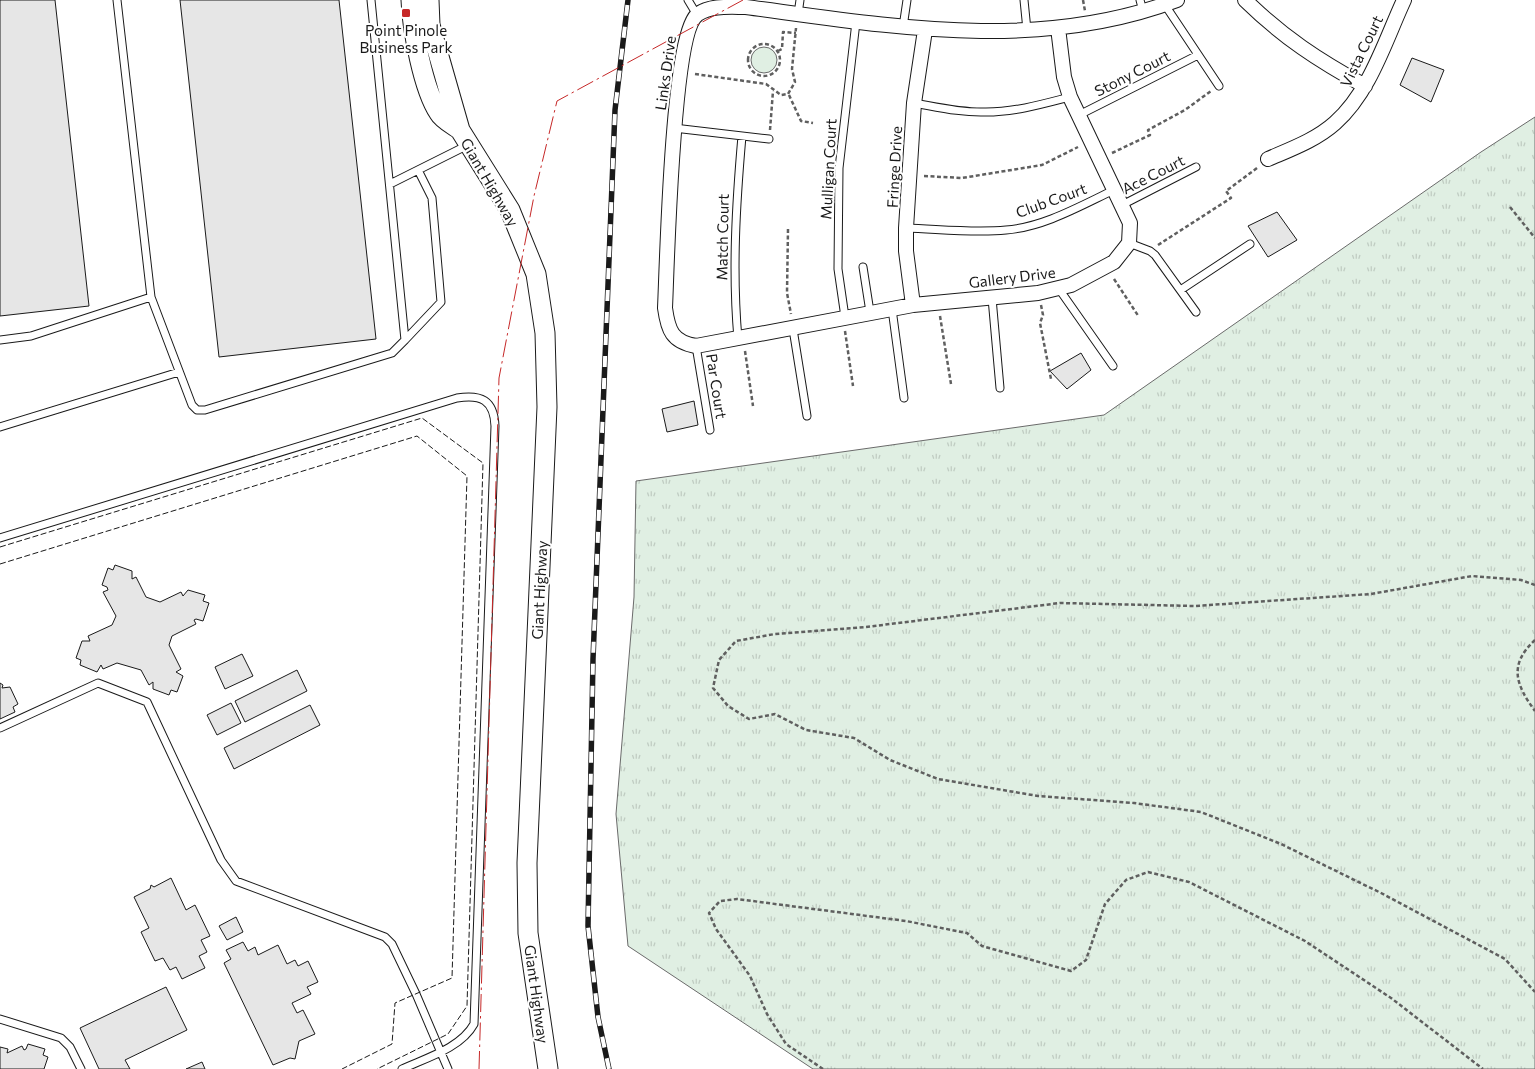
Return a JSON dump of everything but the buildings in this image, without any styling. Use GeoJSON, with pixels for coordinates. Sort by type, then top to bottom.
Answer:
{"type":"FeatureCollection","features":[{"type":"Feature","properties":{"kind":"street","name":"Giant Highway"},"geometry":{"type":"LineString","coordinates":[[410,0],[416,43],[425,76],[439,114],[464,137],[510,210],[536,274],[545,333],[547,407],[527,863],[528,933],[548,1069]]}},
{"type":"Feature","properties":{"kind":"street","name":"Giant Highway"},"geometry":{"type":"LineString","coordinates":[[429,0],[430,25],[464,137]]}},
{"type":"Feature","properties":{"kind":"street"},"geometry":{"type":"LineString","coordinates":[[1245,0],[1266,21],[1305,52],[1365,86]]}},
{"type":"Feature","properties":{"kind":"street","name":"Vista Court"},"geometry":{"type":"LineString","coordinates":[[1268,159],[1304,143],[1334,124],[1351,106],[1365,86],[1404,0]]}},
{"type":"Feature","properties":{"kind":"street"},"geometry":{"type":"LineString","coordinates":[[697,15],[719,7],[799,7],[856,22],[925,30],[981,32],[1058,28],[1142,5],[1171,2]]}},
{"type":"Feature","properties":{"kind":"street","name":"Links Drive"},"geometry":{"type":"LineString","coordinates":[[692,345],[678,340],[668,328],[665,308],[674,128],[689,26],[697,15]]}},
{"type":"Feature","properties":{"kind":"street"},"geometry":{"type":"LineString","coordinates":[[1058,28],[1064,77],[1070,97],[1130,223],[1129,243]]}},
{"type":"Feature","properties":{"kind":"street","name":"Fringe Drive"},"geometry":{"type":"LineString","coordinates":[[913,305],[906,251],[906,228],[914,103],[925,30]]}},
{"type":"Feature","properties":{"kind":"street","name":"Gallery Drive"},"geometry":{"type":"LineString","coordinates":[[692,345],[741,339],[892,308],[1038,293],[1059,289],[1072,285],[1114,262],[1129,243]]}},
{"type":"Feature","properties":{"kind":"lane"},"geometry":{"type":"LineString","coordinates":[[116,0],[152,297],[192,405],[197,410],[205,410],[392,352],[441,302],[432,198],[418,170]]}},
{"type":"Feature","properties":{"kind":"lane"},"geometry":{"type":"LineString","coordinates":[[371,0],[405,340]]}},
{"type":"Feature","properties":{"kind":"lane"},"geometry":{"type":"LineString","coordinates":[[688,0],[697,15]]}},
{"type":"Feature","properties":{"kind":"lane"},"geometry":{"type":"LineString","coordinates":[[903,28],[907,0]]}},
{"type":"Feature","properties":{"kind":"lane"},"geometry":{"type":"LineString","coordinates":[[1024,0],[1027,30]]}},
{"type":"Feature","properties":{"kind":"lane"},"geometry":{"type":"LineString","coordinates":[[1171,2],[1198,56],[1219,86]]}},
{"type":"Feature","properties":{"kind":"lane","name":"Mulligan Court"},"geometry":{"type":"LineString","coordinates":[[845,317],[838,270],[839,168],[856,22]]}},
{"type":"Feature","properties":{"kind":"lane","name":"Stony Court"},"geometry":{"type":"LineString","coordinates":[[1079,115],[1198,56]]}},
{"type":"Feature","properties":{"kind":"lane"},"geometry":{"type":"LineString","coordinates":[[914,103],[985,113],[1015,110],[1070,97]]}},
{"type":"Feature","properties":{"kind":"lane"},"geometry":{"type":"LineString","coordinates":[[674,128],[769,139]]}},
{"type":"Feature","properties":{"kind":"lane","name":"Match Court"},"geometry":{"type":"LineString","coordinates":[[741,339],[735,302],[736,202],[742,136]]}},
{"type":"Feature","properties":{"kind":"lane"},"geometry":{"type":"LineString","coordinates":[[390,184],[418,170],[464,137]]}},
{"type":"Feature","properties":{"kind":"lane","name":"Ace Court"},"geometry":{"type":"LineString","coordinates":[[1122,205],[1196,167]]}},
{"type":"Feature","properties":{"kind":"lane","name":"Club Court"},"geometry":{"type":"LineString","coordinates":[[906,228],[1006,230],[1059,215],[1114,190]]}},
{"type":"Feature","properties":{"kind":"lane"},"geometry":{"type":"LineString","coordinates":[[1129,243],[1150,251],[1182,290],[1196,312]]}},
{"type":"Feature","properties":{"kind":"lane"},"geometry":{"type":"LineString","coordinates":[[1182,290],[1250,244]]}},
{"type":"Feature","properties":{"kind":"lane"},"geometry":{"type":"LineString","coordinates":[[863,267],[870,312]]}},
{"type":"Feature","properties":{"kind":"lane"},"geometry":{"type":"LineString","coordinates":[[1059,289],[1113,366]]}},
{"type":"Feature","properties":{"kind":"lane"},"geometry":{"type":"LineString","coordinates":[[0,340],[31,336],[152,297]]}},
{"type":"Feature","properties":{"kind":"lane"},"geometry":{"type":"LineString","coordinates":[[992,298],[1000,388]]}},
{"type":"Feature","properties":{"kind":"lane"},"geometry":{"type":"LineString","coordinates":[[892,308],[904,398]]}},
{"type":"Feature","properties":{"kind":"lane"},"geometry":{"type":"LineString","coordinates":[[793,328],[807,416]]}},
{"type":"Feature","properties":{"kind":"lane","name":"Par Court"},"geometry":{"type":"LineString","coordinates":[[692,345],[710,430]]}},
{"type":"Feature","properties":{"kind":"lane"},"geometry":{"type":"LineString","coordinates":[[0,427],[179,372]]}},
{"type":"Feature","properties":{"kind":"lane"},"geometry":{"type":"LineString","coordinates":[[0,538],[457,398],[468,396],[482,398],[489,405],[495,414],[495,426],[474,1024],[468,1034],[439,1052],[402,1069]]}},
{"type":"Feature","properties":{"kind":"lane"},"geometry":{"type":"LineString","coordinates":[[0,728],[98,683],[147,702],[222,860],[236,881],[385,937],[392,944],[416,994],[439,1052],[448,1069]]}},
{"type":"Feature","properties":{"kind":"lane"},"geometry":{"type":"LineString","coordinates":[[0,1019],[61,1038],[70,1047],[81,1069]]}},
{"type":"Feature","properties":{"kind":"path"},"geometry":{"type":"LineString","coordinates":[[788,94],[795,82],[792,69],[799,7]]}},
{"type":"Feature","properties":{"kind":"path"},"geometry":{"type":"LineString","coordinates":[[778,51],[782,49],[783,32],[796,33]]}},
{"type":"Feature","properties":{"kind":"path"},"geometry":{"type":"LineString","coordinates":[[762,44],[769,44],[778,51],[780,59],[777,69],[768,75],[760,75],[749,64],[753,49],[762,44]]}},
{"type":"Feature","properties":{"kind":"path"},"geometry":{"type":"LineString","coordinates":[[681,72],[766,84],[781,95],[788,94]]}},
{"type":"Feature","properties":{"kind":"path"},"geometry":{"type":"LineString","coordinates":[[759,83],[760,75]]}},
{"type":"Feature","properties":{"kind":"path"},"geometry":{"type":"LineString","coordinates":[[1099,159],[1150,135],[1148,130],[1185,110],[1219,86]]}},
{"type":"Feature","properties":{"kind":"path"},"geometry":{"type":"LineString","coordinates":[[769,139],[773,90]]}},
{"type":"Feature","properties":{"kind":"path"},"geometry":{"type":"LineString","coordinates":[[788,94],[801,121],[813,123]]}},
{"type":"Feature","properties":{"kind":"path"},"geometry":{"type":"LineString","coordinates":[[909,175],[962,178],[1042,165],[1091,141]]}},
{"type":"Feature","properties":{"kind":"path"},"geometry":{"type":"LineString","coordinates":[[1150,251],[1231,198],[1226,191],[1268,159]]}},
{"type":"Feature","properties":{"kind":"path"},"geometry":{"type":"LineString","coordinates":[[1510,207],[1535,238]]}},
{"type":"Feature","properties":{"kind":"path"},"geometry":{"type":"LineString","coordinates":[[788,229],[787,293],[793,328]]}},
{"type":"Feature","properties":{"kind":"path"},"geometry":{"type":"LineString","coordinates":[[1106,266],[1139,317]]}},
{"type":"Feature","properties":{"kind":"path"},"geometry":{"type":"LineString","coordinates":[[1038,293],[1043,315],[1040,323],[1051,379]]}},
{"type":"Feature","properties":{"kind":"path"},"geometry":{"type":"LineString","coordinates":[[937,302],[951,384]]}},
{"type":"Feature","properties":{"kind":"path"},"geometry":{"type":"LineString","coordinates":[[845,317],[853,386]]}},
{"type":"Feature","properties":{"kind":"path"},"geometry":{"type":"LineString","coordinates":[[741,339],[753,406]]}},
{"type":"Feature","properties":{"kind":"path"},"geometry":{"type":"LineString","coordinates":[[1535,585],[1520,580],[1472,576],[1371,594],[1195,606],[1060,603],[876,626],[775,634],[736,640],[719,660],[712,688],[728,706],[749,719],[775,714],[806,730],[854,738],[890,760],[938,779],[1038,796],[1134,803],[1201,812],[1281,844],[1504,959],[1535,992]]}},
{"type":"Feature","properties":{"kind":"path"},"geometry":{"type":"LineString","coordinates":[[1535,640],[1518,664],[1517,682],[1535,711]]}},
{"type":"Feature","properties":{"kind":"path"},"geometry":{"type":"LineString","coordinates":[[823,1069],[786,1044],[767,1014],[750,976],[716,929],[710,913],[720,901],[737,899],[906,922],[967,933],[982,946],[1071,971],[1086,960],[1105,904],[1126,880],[1148,872],[1189,882],[1305,942],[1391,998],[1483,1069]]}},
{"type":"Feature","properties":{"kind":"green space"},"geometry":{"type":"Polygon","coordinates":[[[764,47],[773,51],[777,60],[773,69],[764,73],[755,69],[751,60],[755,51],[764,47]]]}},
{"type":"Feature","properties":{"kind":"green space"},"geometry":{"type":"Polygon","coordinates":[[[1535,117],[1535,1069],[813,1069],[628,946],[616,814],[634,597],[636,481],[1104,415],[1481,152],[1535,117]]]}},
{"type":"Feature","properties":{"kind":"railway"},"geometry":{"type":"LineString","coordinates":[[609,1069],[598,1017],[588,926],[593,659],[615,110],[628,0]]}},
{"type":"Feature","properties":{"kind":"fence"},"geometry":{"type":"LineString","coordinates":[[0,547],[422,418],[483,463],[467,1006],[448,1034],[377,1069]]}},
{"type":"Feature","properties":{"kind":"fence"},"geometry":{"type":"LineString","coordinates":[[0,564],[417,436],[467,476],[452,978],[395,1003],[392,1044],[342,1069]]}},
{"type":"Feature","properties":{"kind":"power"},"geometry":{"type":"LineString","coordinates":[[479,1069],[499,378],[534,196],[557,101],[743,0]]}},
{"type":"Feature","properties":{"kind":"place","name":"Point Pinole Business Park"},"geometry":{"type":"Point","coordinates":[406,13]}}]}
